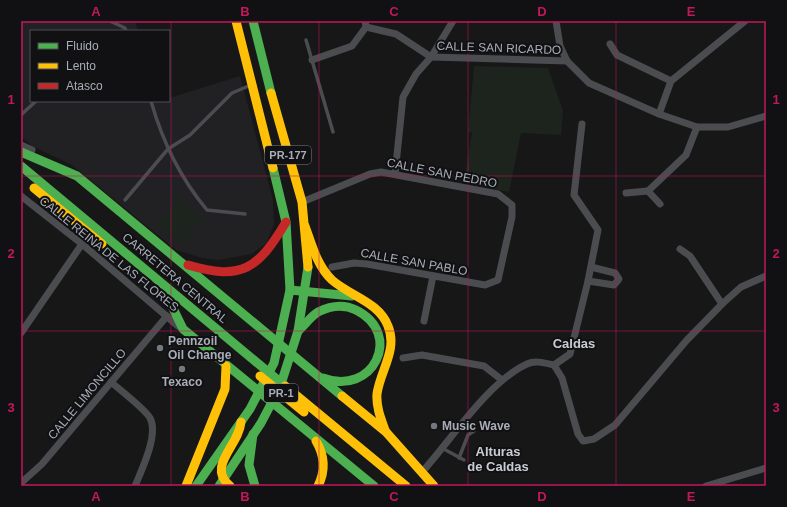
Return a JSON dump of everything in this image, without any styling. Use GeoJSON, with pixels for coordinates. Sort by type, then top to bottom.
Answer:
{"type":"FeatureCollection","features":[{"type":"Feature","properties":{"kind":"main road","name":"PR-177"},"geometry":{"type":"LineString","coordinates":[[196,486],[250,409],[274,363],[284,323],[290,290],[290,250],[286,222],[236,21]]}},
{"type":"Feature","properties":{"kind":"main road","name":"PR-177"},"geometry":{"type":"LineString","coordinates":[[224,485],[261,423],[280,387],[298,331],[308,269],[302,202],[266,77],[252,21]]}},
{"type":"Feature","properties":{"kind":"main road"},"geometry":{"type":"LineString","coordinates":[[21,152],[77,176],[386,432],[434,486]]}},
{"type":"Feature","properties":{"kind":"main road","name":"CARRETERA CENTRAL"},"geometry":{"type":"LineString","coordinates":[[21,166],[406,486]]}},
{"type":"Feature","properties":{"kind":"main road","name":"CARRETERA CENTRAL"},"geometry":{"type":"LineString","coordinates":[[21,177],[392,486]]}},
{"type":"Feature","properties":{"kind":"main road"},"geometry":{"type":"LineString","coordinates":[[182,262],[213,272],[226,273],[244,269],[260,260],[267,253],[286,222]]}},
{"type":"Feature","properties":{"kind":"main road"},"geometry":{"type":"LineString","coordinates":[[305,226],[323,269],[336,283],[371,304],[381,313],[388,326],[392,337],[390,355],[377,395],[378,413],[386,432]]}},
{"type":"Feature","properties":{"kind":"main road"},"geometry":{"type":"LineString","coordinates":[[290,290],[358,296]]}},
{"type":"Feature","properties":{"kind":"main road"},"geometry":{"type":"LineString","coordinates":[[169,300],[183,329],[226,366],[374,486]]}},
{"type":"Feature","properties":{"kind":"main road"},"geometry":{"type":"LineString","coordinates":[[298,331],[320,311],[338,306],[354,308],[364,313],[376,328],[379,337],[380,349],[375,363],[369,372],[357,379],[344,382],[319,378]]}},
{"type":"Feature","properties":{"kind":"main road"},"geometry":{"type":"LineString","coordinates":[[186,486],[225,389],[226,366]]}},
{"type":"Feature","properties":{"kind":"main road"},"geometry":{"type":"LineString","coordinates":[[224,485],[219,472],[221,465],[242,430],[241,422]]}},
{"type":"Feature","properties":{"kind":"main road"},"geometry":{"type":"LineString","coordinates":[[254,434],[249,465],[255,486]]}},
{"type":"Feature","properties":{"kind":"main road"},"geometry":{"type":"LineString","coordinates":[[314,437],[322,451],[325,465],[323,475],[318,486]]}},
{"type":"Feature","properties":{"kind":"street"},"geometry":{"type":"LineString","coordinates":[[395,174],[403,97],[416,74],[431,57],[453,21]]}},
{"type":"Feature","properties":{"kind":"street"},"geometry":{"type":"LineString","coordinates":[[556,21],[560,46],[567,61],[589,82],[659,114],[696,127],[728,127],[766,116]]}},
{"type":"Feature","properties":{"kind":"street"},"geometry":{"type":"LineString","coordinates":[[659,114],[671,81],[745,21]]}},
{"type":"Feature","properties":{"kind":"street"},"geometry":{"type":"LineString","coordinates":[[312,60],[352,46],[365,24]]}},
{"type":"Feature","properties":{"kind":"street","name":"CALLE SAN RICARDO"},"geometry":{"type":"LineString","coordinates":[[365,24],[396,34],[431,57],[567,61]]}},
{"type":"Feature","properties":{"kind":"street"},"geometry":{"type":"LineString","coordinates":[[610,44],[617,55],[671,81]]}},
{"type":"Feature","properties":{"kind":"street"},"geometry":{"type":"LineString","coordinates":[[422,472],[502,380],[527,363],[536,362],[554,364],[570,354],[588,281],[598,230],[574,195],[582,124]]}},
{"type":"Feature","properties":{"kind":"street"},"geometry":{"type":"LineString","coordinates":[[626,193],[648,191],[686,155],[696,127]]}},
{"type":"Feature","properties":{"kind":"street"},"geometry":{"type":"LineString","coordinates":[[21,145],[52,159],[77,176]]}},
{"type":"Feature","properties":{"kind":"street","name":"CALLE SAN PEDRO"},"geometry":{"type":"LineString","coordinates":[[302,202],[370,174],[381,172],[498,194],[512,205],[512,217],[498,280],[492,283]]}},
{"type":"Feature","properties":{"kind":"street"},"geometry":{"type":"LineString","coordinates":[[648,191],[660,204]]}},
{"type":"Feature","properties":{"kind":"street","name":"CALLE REINA DE LAS FLORES"},"geometry":{"type":"LineString","coordinates":[[21,196],[82,244],[183,329]]}},
{"type":"Feature","properties":{"kind":"street"},"geometry":{"type":"LineString","coordinates":[[21,333],[82,244]]}},
{"type":"Feature","properties":{"kind":"street"},"geometry":{"type":"LineString","coordinates":[[680,249],[690,256],[722,304]]}},
{"type":"Feature","properties":{"kind":"street","name":"CALLE SAN PABLO"},"geometry":{"type":"LineString","coordinates":[[332,267],[354,263],[367,264],[485,285],[492,283]]}},
{"type":"Feature","properties":{"kind":"street"},"geometry":{"type":"LineString","coordinates":[[588,281],[614,285],[619,279],[614,273],[591,267]]}},
{"type":"Feature","properties":{"kind":"street"},"geometry":{"type":"LineString","coordinates":[[424,321],[433,276]]}},
{"type":"Feature","properties":{"kind":"street"},"geometry":{"type":"LineString","coordinates":[[554,364],[562,378],[578,434],[583,441],[594,439],[615,425],[686,341],[722,304],[741,287],[766,276]]}},
{"type":"Feature","properties":{"kind":"street","name":"CALLE LIMONCILLO"},"geometry":{"type":"LineString","coordinates":[[21,483],[42,464],[167,316]]}},
{"type":"Feature","properties":{"kind":"street"},"geometry":{"type":"LineString","coordinates":[[403,358],[422,355],[484,366],[502,380]]}},
{"type":"Feature","properties":{"kind":"street"},"geometry":{"type":"LineString","coordinates":[[111,382],[150,417],[154,428],[151,443],[135,486]]}},
{"type":"Feature","properties":{"kind":"street"},"geometry":{"type":"LineString","coordinates":[[706,486],[766,468]]}},
{"type":"Feature","properties":{"kind":"lane"},"geometry":{"type":"LineString","coordinates":[[110,21],[125,28],[126,30]]}},
{"type":"Feature","properties":{"kind":"lane"},"geometry":{"type":"LineString","coordinates":[[306,40],[333,132]]}},
{"type":"Feature","properties":{"kind":"lane"},"geometry":{"type":"LineString","coordinates":[[126,200],[168,149],[190,135],[232,93],[251,85]]}},
{"type":"Feature","properties":{"kind":"lane"},"geometry":{"type":"LineString","coordinates":[[21,115],[35,102]]}},
{"type":"Feature","properties":{"kind":"lane"},"geometry":{"type":"LineString","coordinates":[[151,102],[168,149],[200,201],[208,210],[245,214]]}},
{"type":"Feature","properties":{"kind":"lane"},"geometry":{"type":"LineString","coordinates":[[459,458],[468,435],[474,431]]}},
{"type":"Feature","properties":{"kind":"lane"},"geometry":{"type":"LineString","coordinates":[[442,448],[464,460]]}},
{"type":"Feature","properties":{"kind":"shaded area"},"geometry":{"type":"Polygon","coordinates":[[[21,21],[135,21],[138,30],[30,30],[30,102],[170,102],[170,98],[240,76],[273,200],[274,224],[266,244],[251,254],[219,260],[202,258],[176,250],[72,165],[32,146],[21,137],[21,21]]]}},
{"type":"Feature","properties":{"kind":"shaded area"},"geometry":{"type":"Polygon","coordinates":[[[474,66],[548,68],[563,111],[561,135],[521,133],[509,192],[464,183],[472,132],[468,132],[474,66]]]}},
{"type":"Feature","properties":{"kind":"shaded area"},"geometry":{"type":"Polygon","coordinates":[[[179,198],[203,219],[181,245],[157,224],[179,198]]]}},
{"type":"Feature","properties":{"kind":"traffic: fast"},"geometry":{"type":"LineString","coordinates":[[253,21],[271,93]]}},
{"type":"Feature","properties":{"kind":"traffic: fast"},"geometry":{"type":"LineString","coordinates":[[21,152],[77,176],[342,396]]}},
{"type":"Feature","properties":{"kind":"traffic: fast"},"geometry":{"type":"LineString","coordinates":[[21,166],[285,386]]}},
{"type":"Feature","properties":{"kind":"traffic: fast"},"geometry":{"type":"LineString","coordinates":[[196,486],[250,409],[274,363],[290,290],[286,222],[273,168]]}},
{"type":"Feature","properties":{"kind":"traffic: fast"},"geometry":{"type":"LineString","coordinates":[[219,486],[261,423],[280,387],[298,331],[308,267]]}},
{"type":"Feature","properties":{"kind":"traffic: fast"},"geometry":{"type":"LineString","coordinates":[[290,290],[352,296]]}},
{"type":"Feature","properties":{"kind":"traffic: fast"},"geometry":{"type":"LineString","coordinates":[[169,300],[183,329],[374,486]]}},
{"type":"Feature","properties":{"kind":"traffic: fast"},"geometry":{"type":"LineString","coordinates":[[298,331],[312,316],[318,312],[327,308],[342,306],[356,310],[370,321],[378,333],[380,347],[376,360],[368,371],[356,379],[341,382],[323,378]]}},
{"type":"Feature","properties":{"kind":"traffic: fast"},"geometry":{"type":"LineString","coordinates":[[253,434],[249,465],[255,486]]}},
{"type":"Feature","properties":{"kind":"traffic: slow"},"geometry":{"type":"LineString","coordinates":[[236,21],[273,168]]}},
{"type":"Feature","properties":{"kind":"traffic: slow"},"geometry":{"type":"LineString","coordinates":[[271,93],[302,202],[308,267]]}},
{"type":"Feature","properties":{"kind":"traffic: slow"},"geometry":{"type":"LineString","coordinates":[[34,188],[102,244]]}},
{"type":"Feature","properties":{"kind":"traffic: slow"},"geometry":{"type":"LineString","coordinates":[[305,226],[322,268],[339,286],[371,305],[378,311],[388,326],[391,335],[390,352],[377,394],[378,408],[385,430]]}},
{"type":"Feature","properties":{"kind":"traffic: slow"},"geometry":{"type":"LineString","coordinates":[[186,486],[225,389],[226,366]]}},
{"type":"Feature","properties":{"kind":"traffic: slow"},"geometry":{"type":"LineString","coordinates":[[260,376],[304,412]]}},
{"type":"Feature","properties":{"kind":"traffic: slow"},"geometry":{"type":"LineString","coordinates":[[285,386],[406,486]]}},
{"type":"Feature","properties":{"kind":"traffic: slow"},"geometry":{"type":"LineString","coordinates":[[342,396],[386,432],[434,486]]}},
{"type":"Feature","properties":{"kind":"traffic: slow"},"geometry":{"type":"LineString","coordinates":[[230,486],[221,471],[222,463],[239,431],[241,422]]}},
{"type":"Feature","properties":{"kind":"traffic: slow"},"geometry":{"type":"LineString","coordinates":[[316,441],[323,458],[323,469],[318,486]]}},
{"type":"Feature","properties":{"kind":"traffic: jam"},"geometry":{"type":"LineString","coordinates":[[188,265],[222,272],[235,271],[247,267],[266,251],[286,222]]}},
{"type":"Feature","properties":{"kind":"place","name":"Pennzoil Oil Change"},"geometry":{"type":"Point","coordinates":[160,348]}},
{"type":"Feature","properties":{"kind":"place","name":"Texaco"},"geometry":{"type":"Point","coordinates":[182,369]}},
{"type":"Feature","properties":{"kind":"place","name":"Music Wave"},"geometry":{"type":"Point","coordinates":[434,426]}},
{"type":"Feature","properties":{"kind":"district","name":"Caldas"},"geometry":{"type":"Point","coordinates":[574,343]}},
{"type":"Feature","properties":{"kind":"district","name":"Alturas de Caldas"},"geometry":{"type":"Point","coordinates":[498,458]}}]}
